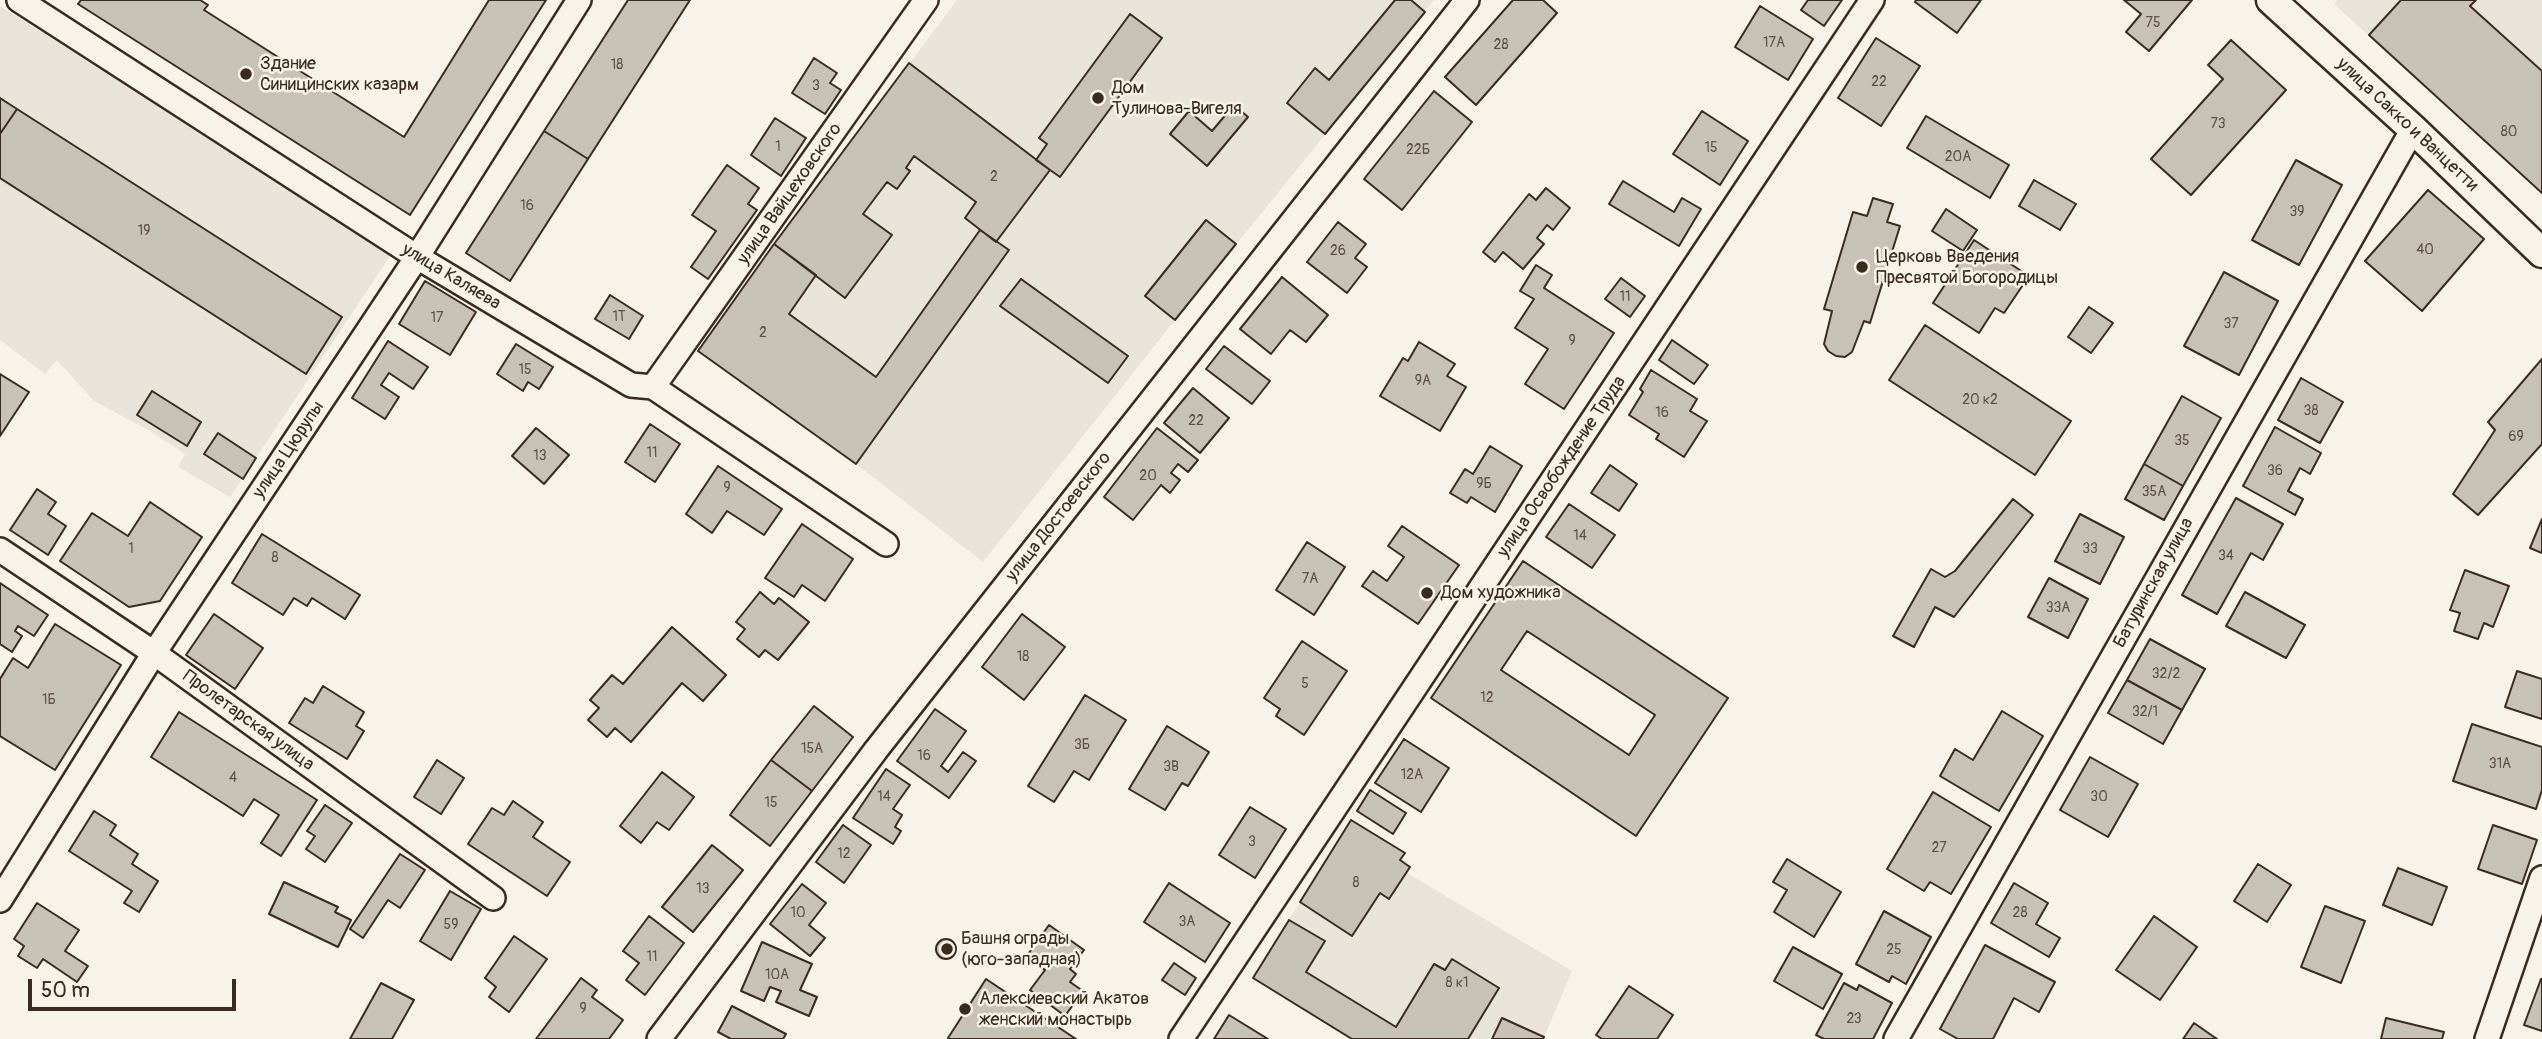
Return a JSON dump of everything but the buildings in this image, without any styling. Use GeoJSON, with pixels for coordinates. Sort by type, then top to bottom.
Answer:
{"type":"FeatureCollection","features":[{"type":"Feature","properties":{"kind":"street","name":"улица Каляева"},"geometry":{"type":"LineString","coordinates":[[19,0],[417,257],[631,385],[653,387],[886,544]]}},
{"type":"Feature","properties":{"kind":"street","name":"улица Цюрупы"},"geometry":{"type":"LineString","coordinates":[[0,900],[154,653],[417,257],[579,0]]}},
{"type":"Feature","properties":{"kind":"street","name":"улица Вайцеховского"},"geometry":{"type":"LineString","coordinates":[[653,387],[926,0]]}},
{"type":"Feature","properties":{"kind":"street","name":"улица Достоевского"},"geometry":{"type":"LineString","coordinates":[[659,1039],[876,750],[1466,0]]}},
{"type":"Feature","properties":{"kind":"street","name":"улица Освобождение Труда"},"geometry":{"type":"LineString","coordinates":[[1181,1039],[1872,0]]}},
{"type":"Feature","properties":{"kind":"street","name":"улица Сакко и Ванцетти"},"geometry":{"type":"LineString","coordinates":[[2271,0],[2413,129],[2542,253]]}},
{"type":"Feature","properties":{"kind":"street","name":"Батуринская улица"},"geometry":{"type":"LineString","coordinates":[[1896,1039],[2413,129]]}},
{"type":"Feature","properties":{"kind":"street","name":"Пролетарская улица"},"geometry":{"type":"LineString","coordinates":[[0,550],[154,653],[493,898]]}},
{"type":"Feature","properties":{"kind":"street"},"geometry":{"type":"LineString","coordinates":[[2487,1039],[2542,878]]}},
{"type":"Feature","properties":{"kind":"shaded area"},"geometry":{"type":"Polygon","coordinates":[[[957,0],[1434,0],[983,562],[856,464],[698,351],[774,244],[957,0]]]}},
{"type":"Feature","properties":{"kind":"shaded area"},"geometry":{"type":"Polygon","coordinates":[[[2337,0],[2542,0],[2542,193],[2334,4],[2337,0]]]}},
{"type":"Feature","properties":{"kind":"shaded area"},"geometry":{"type":"Polygon","coordinates":[[[0,6],[392,253],[230,497],[178,467],[185,454],[150,431],[94,401],[57,360],[45,374],[0,340],[0,6]]]}},
{"type":"Feature","properties":{"kind":"shaded area"},"geometry":{"type":"Polygon","coordinates":[[[1351,820],[1405,853],[1401,860],[1410,867],[1407,873],[1572,971],[1544,1037],[1502,1018],[1489,1039],[1352,1039],[1253,978],[1351,820]]]}},
{"type":"Feature","properties":{"kind":"place","name":"Здание Синицинских казарм"},"geometry":{"type":"Point","coordinates":[246,74]}},
{"type":"Feature","properties":{"kind":"place","name":"Дом Тулинова-Вигеля"},"geometry":{"type":"Point","coordinates":[1098,98]}},
{"type":"Feature","properties":{"kind":"place","name":"Церковь Введения Пресвятой Богородицы"},"geometry":{"type":"Point","coordinates":[1862,267]}},
{"type":"Feature","properties":{"kind":"place","name":"Дом художника"},"geometry":{"type":"Point","coordinates":[1427,593]}},
{"type":"Feature","properties":{"kind":"place","name":"Башня ограды (юго-западная)"},"geometry":{"type":"Point","coordinates":[947,949]}},
{"type":"Feature","properties":{"kind":"place","name":"Алексиевский Акатов женский монастырь"},"geometry":{"type":"Point","coordinates":[965,1009]}}]}
